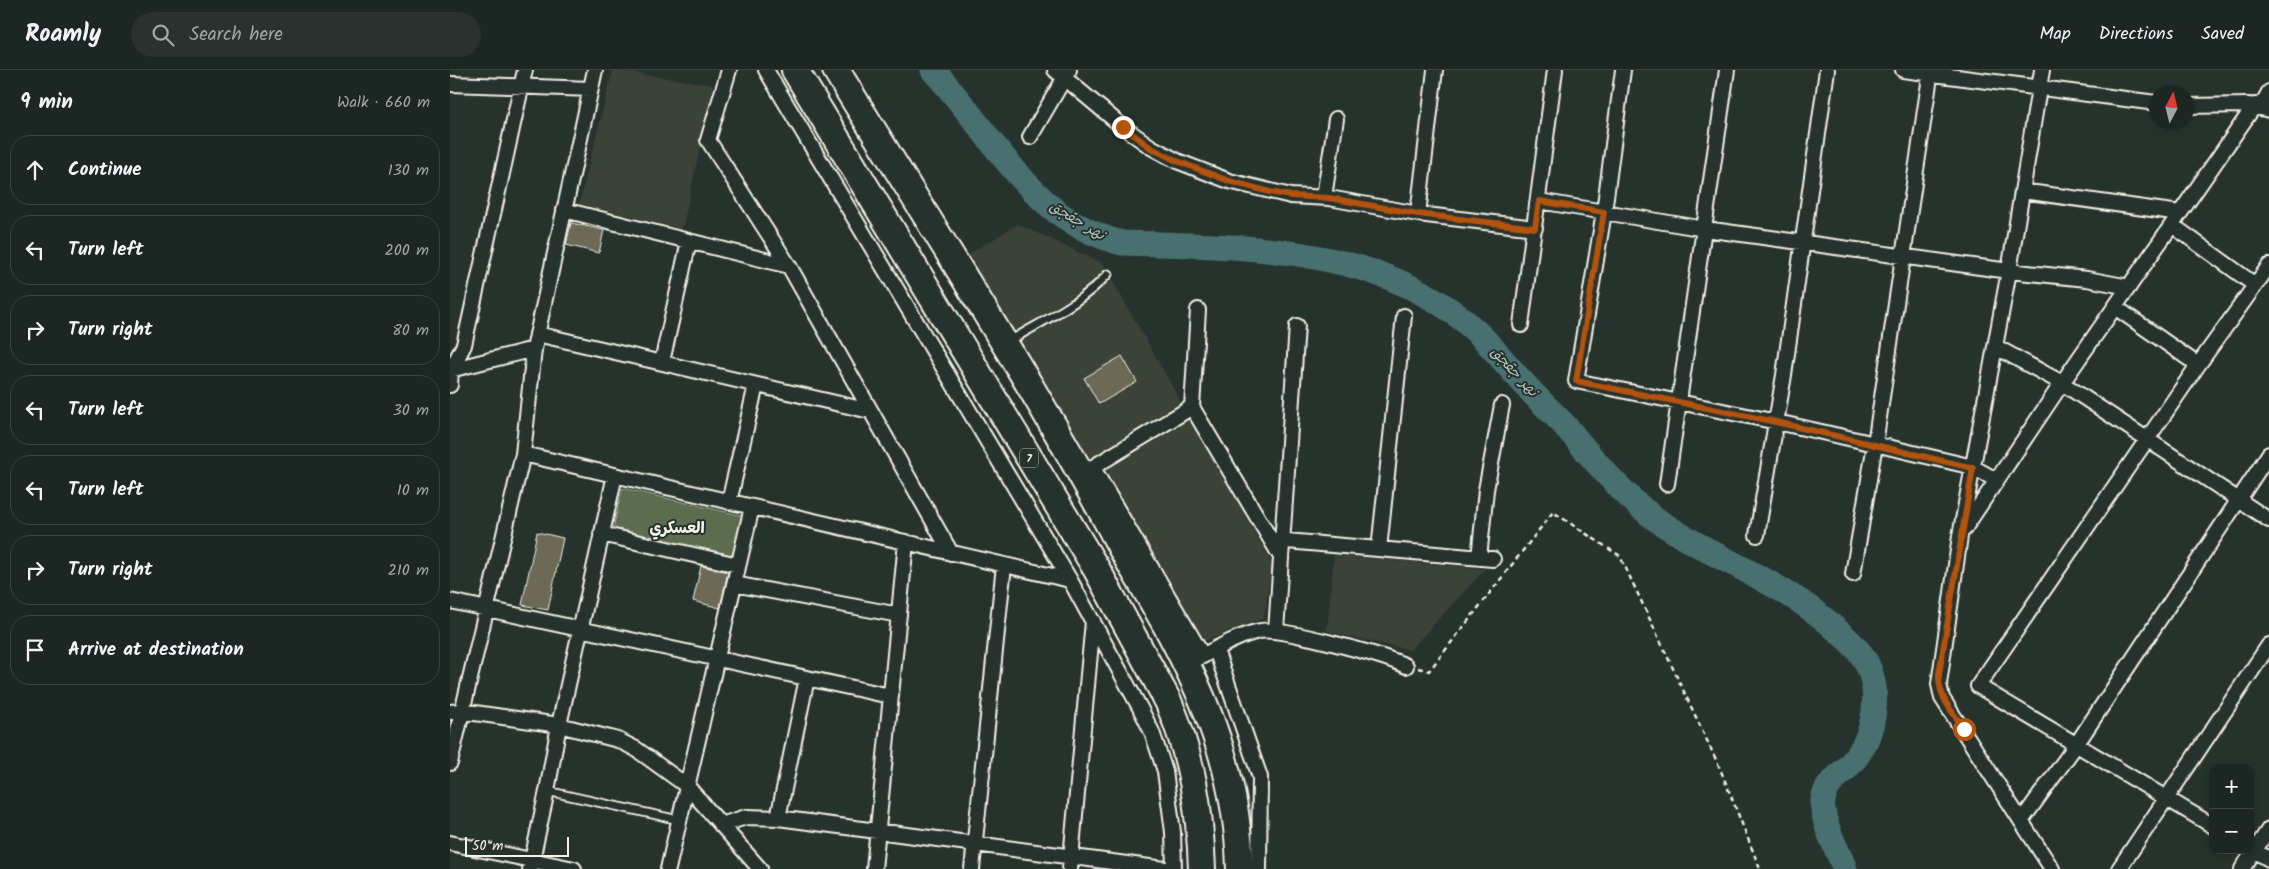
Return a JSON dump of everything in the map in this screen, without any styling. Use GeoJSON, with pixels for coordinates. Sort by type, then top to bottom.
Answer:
{"type":"FeatureCollection","features":[{"type":"Feature","properties":{"kind":"highway","name":"7"},"geometry":{"type":"LineString","coordinates":[[795,70],[1097,570],[1168,701],[1178,723],[1192,772],[1197,798],[1202,869]]}},
{"type":"Feature","properties":{"kind":"highway"},"geometry":{"type":"LineString","coordinates":[[836,70],[1004,344],[1087,471],[1195,660],[1208,712],[1226,764],[1238,829],[1240,869]]}},
{"type":"Feature","properties":{"kind":"street"},"geometry":{"type":"LineString","coordinates":[[450,385],[450,369],[464,345],[525,70]]}},
{"type":"Feature","properties":{"kind":"street"},"geometry":{"type":"LineString","coordinates":[[450,763],[456,712],[486,609],[523,454],[534,349],[595,70]]}},
{"type":"Feature","properties":{"kind":"street"},"geometry":{"type":"LineString","coordinates":[[729,70],[708,140],[789,266],[951,553]]}},
{"type":"Feature","properties":{"kind":"street"},"geometry":{"type":"LineString","coordinates":[[766,70],[1070,580],[1140,708],[1160,752],[1169,796],[1174,869]]}},
{"type":"Feature","properties":{"kind":"street"},"geometry":{"type":"LineString","coordinates":[[1418,214],[1435,70]]}},
{"type":"Feature","properties":{"kind":"street"},"geometry":{"type":"LineString","coordinates":[[1521,325],[1555,70]]}},
{"type":"Feature","properties":{"kind":"street"},"geometry":{"type":"LineString","coordinates":[[1623,70],[1604,212],[1576,381],[1876,444],[1973,468],[1996,480]]}},
{"type":"Feature","properties":{"kind":"street"},"geometry":{"type":"LineString","coordinates":[[1667,484],[1705,229],[1726,70]]}},
{"type":"Feature","properties":{"kind":"street"},"geometry":{"type":"LineString","coordinates":[[1757,535],[1803,244],[1827,70]]}},
{"type":"Feature","properties":{"kind":"street"},"geometry":{"type":"LineString","coordinates":[[1904,70],[2149,102]]}},
{"type":"Feature","properties":{"kind":"street"},"geometry":{"type":"LineString","coordinates":[[2042,70],[1996,347],[1960,536],[1939,674],[1940,691],[2052,869]]}},
{"type":"Feature","properties":{"kind":"street"},"geometry":{"type":"LineString","coordinates":[[1853,574],[1876,444],[1930,72]]}},
{"type":"Feature","properties":{"kind":"street"},"geometry":{"type":"LineString","coordinates":[[1030,137],[1062,73],[1151,148],[1177,161],[1229,181],[1291,196],[1324,198],[1418,214],[1535,228]]}},
{"type":"Feature","properties":{"kind":"street"},"geometry":{"type":"LineString","coordinates":[[450,84],[591,89]]}},
{"type":"Feature","properties":{"kind":"street"},"geometry":{"type":"LineString","coordinates":[[1960,536],[2062,383],[2180,213],[2262,107],[2269,92]]}},
{"type":"Feature","properties":{"kind":"street"},"geometry":{"type":"LineString","coordinates":[[2194,106],[2262,107]]}},
{"type":"Feature","properties":{"kind":"street"},"geometry":{"type":"LineString","coordinates":[[1324,198],[1336,119]]}},
{"type":"Feature","properties":{"kind":"street"},"geometry":{"type":"LineString","coordinates":[[2022,191],[2180,213]]}},
{"type":"Feature","properties":{"kind":"street"},"geometry":{"type":"LineString","coordinates":[[1539,201],[1803,244],[2009,271],[2087,279],[2129,287]]}},
{"type":"Feature","properties":{"kind":"street"},"geometry":{"type":"LineString","coordinates":[[564,210],[789,266]]}},
{"type":"Feature","properties":{"kind":"street"},"geometry":{"type":"LineString","coordinates":[[2172,225],[2254,285]]}},
{"type":"Feature","properties":{"kind":"street"},"geometry":{"type":"LineString","coordinates":[[662,362],[689,241]]}},
{"type":"Feature","properties":{"kind":"street"},"geometry":{"type":"LineString","coordinates":[[2209,824],[1978,686],[2198,365],[2269,266]]}},
{"type":"Feature","properties":{"kind":"street"},"geometry":{"type":"LineString","coordinates":[[2115,307],[2198,365]]}},
{"type":"Feature","properties":{"kind":"street"},"geometry":{"type":"LineString","coordinates":[[1198,310],[1192,407],[1277,541],[1281,557],[1276,631]]}},
{"type":"Feature","properties":{"kind":"street"},"geometry":{"type":"LineString","coordinates":[[1379,550],[1404,316]]}},
{"type":"Feature","properties":{"kind":"street"},"geometry":{"type":"LineString","coordinates":[[1277,541],[1297,326]]}},
{"type":"Feature","properties":{"kind":"street"},"geometry":{"type":"LineString","coordinates":[[537,334],[870,411]]}},
{"type":"Feature","properties":{"kind":"street"},"geometry":{"type":"LineString","coordinates":[[1996,347],[2062,383],[2269,520]]}},
{"type":"Feature","properties":{"kind":"street"},"geometry":{"type":"LineString","coordinates":[[450,369],[534,349]]}},
{"type":"Feature","properties":{"kind":"street"},"geometry":{"type":"LineString","coordinates":[[729,502],[756,385]]}},
{"type":"Feature","properties":{"kind":"street"},"geometry":{"type":"LineString","coordinates":[[1277,541],[1486,559],[1486,490],[1502,404]]}},
{"type":"Feature","properties":{"kind":"street"},"geometry":{"type":"LineString","coordinates":[[1087,471],[1192,407]]}},
{"type":"Feature","properties":{"kind":"street"},"geometry":{"type":"LineString","coordinates":[[523,454],[1070,580]]}},
{"type":"Feature","properties":{"kind":"street"},"geometry":{"type":"LineString","coordinates":[[2022,820],[2076,745],[2269,454]]}},
{"type":"Feature","properties":{"kind":"street"},"geometry":{"type":"LineString","coordinates":[[530,865],[547,791],[559,724],[615,475]]}},
{"type":"Feature","properties":{"kind":"street"},"geometry":{"type":"LineString","coordinates":[[668,869],[752,507]]}},
{"type":"Feature","properties":{"kind":"street"},"geometry":{"type":"LineString","coordinates":[[601,534],[738,565]]}},
{"type":"Feature","properties":{"kind":"street"},"geometry":{"type":"LineString","coordinates":[[874,869],[906,542]]}},
{"type":"Feature","properties":{"kind":"street"},"geometry":{"type":"LineString","coordinates":[[972,869],[1004,565]]}},
{"type":"Feature","properties":{"kind":"street"},"geometry":{"type":"LineString","coordinates":[[734,584],[899,615]]}},
{"type":"Feature","properties":{"kind":"street"},"geometry":{"type":"LineString","coordinates":[[450,601],[890,696]]}},
{"type":"Feature","properties":{"kind":"street"},"geometry":{"type":"LineString","coordinates":[[1071,863],[1093,621]]}},
{"type":"Feature","properties":{"kind":"street"},"geometry":{"type":"LineString","coordinates":[[1195,660],[1260,631],[1276,631],[1387,657],[1406,666]]}},
{"type":"Feature","properties":{"kind":"street"},"geometry":{"type":"LineString","coordinates":[[2119,869],[2269,645]]}},
{"type":"Feature","properties":{"kind":"street"},"geometry":{"type":"LineString","coordinates":[[1216,650],[1260,777],[1259,869]]}},
{"type":"Feature","properties":{"kind":"street"},"geometry":{"type":"LineString","coordinates":[[778,818],[807,678]]}},
{"type":"Feature","properties":{"kind":"street"},"geometry":{"type":"LineString","coordinates":[[456,712],[559,724],[618,740],[636,749],[687,786],[760,869]]}},
{"type":"Feature","properties":{"kind":"street"},"geometry":{"type":"LineString","coordinates":[[721,825],[746,818],[778,818],[975,844],[1071,863],[1165,869]]}},
{"type":"Feature","properties":{"kind":"street"},"geometry":{"type":"LineString","coordinates":[[2254,848],[2269,829]]}},
{"type":"Feature","properties":{"kind":"street"},"geometry":{"type":"LineString","coordinates":[[450,843],[530,865],[574,869]]}},
{"type":"Feature","properties":{"kind":"street"},"geometry":{"type":"LineString","coordinates":[[2254,851],[2269,859]]}},
{"type":"Feature","properties":{"kind":"street"},"geometry":{"type":"LineString","coordinates":[[2242,869],[2250,854]]}},
{"type":"Feature","properties":{"kind":"lane"},"geometry":{"type":"LineString","coordinates":[[1004,344],[1082,298],[1097,287],[1108,274]]}},
{"type":"Feature","properties":{"kind":"lane"},"geometry":{"type":"LineString","coordinates":[[547,791],[679,820]]}},
{"type":"Feature","properties":{"kind":"path"},"geometry":{"type":"LineString","coordinates":[[1406,666],[1429,670],[1553,512],[1620,556],[1720,766],[1760,869]]}},
{"type":"Feature","properties":{"kind":"shaded area"},"geometry":{"type":"Polygon","coordinates":[[[613,70],[714,85],[682,229],[579,204],[613,70]]]}},
{"type":"Feature","properties":{"kind":"shaded area"},"geometry":{"type":"Polygon","coordinates":[[[1018,224],[1103,264],[1272,563],[1264,618],[1200,643],[964,257],[1018,224]]]}},
{"type":"Feature","properties":{"kind":"shaded area"},"geometry":{"type":"Polygon","coordinates":[[[1334,555],[1485,569],[1410,650],[1327,631],[1334,555]]]}},
{"type":"Feature","properties":{"kind":"green space"},"geometry":{"type":"Polygon","coordinates":[[[622,488],[744,516],[735,557],[613,530],[622,488]]]}},
{"type":"Feature","properties":{"kind":"building"},"geometry":{"type":"Polygon","coordinates":[[[571,223],[604,230],[599,253],[566,245],[571,223]]]}},
{"type":"Feature","properties":{"kind":"building"},"geometry":{"type":"Polygon","coordinates":[[[1122,356],[1137,382],[1099,404],[1084,378],[1122,356]]]}},
{"type":"Feature","properties":{"kind":"building"},"geometry":{"type":"Polygon","coordinates":[[[537,532],[563,538],[548,610],[522,605],[537,532]]]}},
{"type":"Feature","properties":{"kind":"building"},"geometry":{"type":"Polygon","coordinates":[[[701,566],[728,572],[720,608],[693,601],[701,566]]]}},
{"type":"Feature","properties":{"kind":"waterway","name":"نهر جقجق"},"geometry":{"type":"LineString","coordinates":[[933,70],[1027,185],[1059,214],[1090,232],[1122,243],[1215,246],[1311,256],[1357,267],[1401,283],[1442,305],[1479,334],[1562,423],[1609,477],[1644,510],[1680,535],[1774,585],[1796,599],[1843,635],[1859,651],[1868,666],[1872,677],[1875,702],[1866,740],[1849,766],[1827,788],[1823,800],[1824,816],[1845,869]]}},
{"type":"Feature","properties":{"kind":"district","name":"العسكري"},"geometry":{"type":"Point","coordinates":[677,528]}},
{"type":"Feature","properties":{"kind":"route"},"geometry":{"type":"LineString","coordinates":[[1123,127],[1151,148],[1200,171],[1229,181],[1291,196],[1329,198],[1418,214],[1535,228],[1539,201],[1604,212],[1576,381],[1776,422],[1973,468],[1960,536],[1939,674],[1942,698],[1964,729]]}}]}
